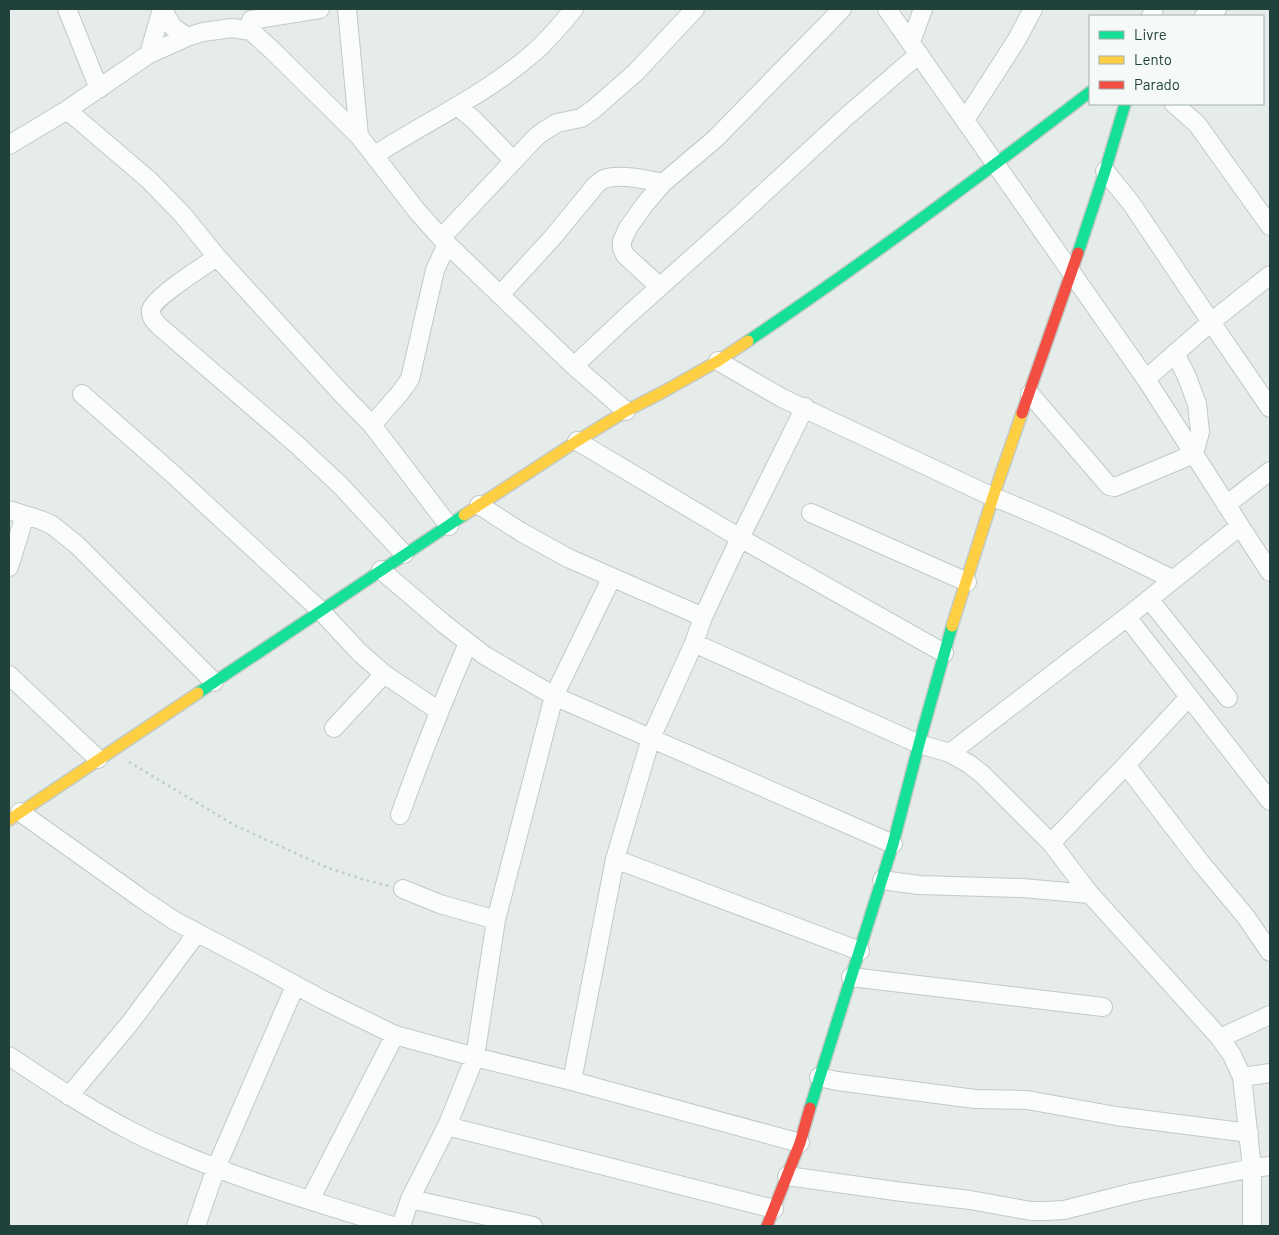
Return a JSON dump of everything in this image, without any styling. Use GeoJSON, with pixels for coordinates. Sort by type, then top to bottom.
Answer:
{"type":"FeatureCollection","features":[{"type":"Feature","properties":{"kind":"street"},"geometry":{"type":"LineString","coordinates":[[67,9],[99,89]]}},
{"type":"Feature","properties":{"kind":"street"},"geometry":{"type":"LineString","coordinates":[[148,54],[162,9],[173,27],[187,37]]}},
{"type":"Feature","properties":{"kind":"street"},"geometry":{"type":"LineString","coordinates":[[9,145],[67,110],[148,54],[203,32],[232,28],[250,20],[320,9]]}},
{"type":"Feature","properties":{"kind":"street"},"geometry":{"type":"LineString","coordinates":[[347,9],[359,136]]}},
{"type":"Feature","properties":{"kind":"street"},"geometry":{"type":"LineString","coordinates":[[375,155],[497,81],[533,53],[574,9]]}},
{"type":"Feature","properties":{"kind":"street"},"geometry":{"type":"LineString","coordinates":[[372,425],[410,379],[435,270],[444,241],[513,160],[544,131],[557,123],[581,118],[594,109],[636,72],[694,9]]}},
{"type":"Feature","properties":{"kind":"street"},"geometry":{"type":"LineString","coordinates":[[660,286],[625,255],[622,248],[622,241],[634,218],[664,183],[715,139],[842,9]]}},
{"type":"Feature","properties":{"kind":"street"},"geometry":{"type":"LineString","coordinates":[[887,9],[1146,379],[1270,572]]}},
{"type":"Feature","properties":{"kind":"street"},"geometry":{"type":"LineString","coordinates":[[574,366],[846,117],[915,48],[923,9]]}},
{"type":"Feature","properties":{"kind":"street"},"geometry":{"type":"LineString","coordinates":[[965,120],[1016,41],[1033,9]]}},
{"type":"Feature","properties":{"kind":"street"},"geometry":{"type":"LineString","coordinates":[[250,20],[273,51],[359,136],[396,185],[444,241],[574,366],[626,411]]}},
{"type":"Feature","properties":{"kind":"street"},"geometry":{"type":"LineString","coordinates":[[800,1143],[395,1035],[295,986],[176,921],[14,816],[404,554],[577,441],[626,411],[718,361],[817,294],[996,164],[1089,93]]}},
{"type":"Feature","properties":{"kind":"street"},"geometry":{"type":"LineString","coordinates":[[767,1226],[800,1143],[893,844],[944,653],[993,497],[1072,272],[1105,171],[1124,105]]}},
{"type":"Feature","properties":{"kind":"street"},"geometry":{"type":"LineString","coordinates":[[1175,105],[1197,124],[1270,226]]}},
{"type":"Feature","properties":{"kind":"street"},"geometry":{"type":"LineString","coordinates":[[458,106],[513,160]]}},
{"type":"Feature","properties":{"kind":"street"},"geometry":{"type":"LineString","coordinates":[[67,110],[149,180],[182,214],[217,256],[372,425],[449,526]]}},
{"type":"Feature","properties":{"kind":"street"},"geometry":{"type":"LineString","coordinates":[[1105,171],[1131,203],[1270,408]]}},
{"type":"Feature","properties":{"kind":"street"},"geometry":{"type":"LineString","coordinates":[[500,295],[603,179],[626,177],[664,183]]}},
{"type":"Feature","properties":{"kind":"street"},"geometry":{"type":"LineString","coordinates":[[428,223],[435,270]]}},
{"type":"Feature","properties":{"kind":"street"},"geometry":{"type":"LineString","coordinates":[[217,256],[154,304],[151,308],[154,321],[334,478],[404,554]]}},
{"type":"Feature","properties":{"kind":"street"},"geometry":{"type":"LineString","coordinates":[[1146,379],[1211,322],[1270,275]]}},
{"type":"Feature","properties":{"kind":"street"},"geometry":{"type":"LineString","coordinates":[[1175,353],[1187,377],[1197,404],[1200,432],[1194,454]]}},
{"type":"Feature","properties":{"kind":"street"},"geometry":{"type":"LineString","coordinates":[[718,361],[782,398],[993,497],[1068,528],[1172,579]]}},
{"type":"Feature","properties":{"kind":"street"},"geometry":{"type":"LineString","coordinates":[[82,394],[175,476],[320,610],[359,652],[384,674],[439,711]]}},
{"type":"Feature","properties":{"kind":"street"},"geometry":{"type":"LineString","coordinates":[[1030,394],[1109,486],[1115,487],[1194,454]]}},
{"type":"Feature","properties":{"kind":"street"},"geometry":{"type":"LineString","coordinates":[[572,1081],[615,860],[651,738],[694,643],[703,617],[804,407]]}},
{"type":"Feature","properties":{"kind":"street"},"geometry":{"type":"LineString","coordinates":[[577,441],[740,538],[944,653]]}},
{"type":"Feature","properties":{"kind":"street"},"geometry":{"type":"LineString","coordinates":[[1226,505],[1270,471]]}},
{"type":"Feature","properties":{"kind":"street"},"geometry":{"type":"LineString","coordinates":[[479,505],[521,532],[568,558],[703,617]]}},
{"type":"Feature","properties":{"kind":"street"},"geometry":{"type":"LineString","coordinates":[[9,567],[17,513],[52,525],[78,545],[214,682]]}},
{"type":"Feature","properties":{"kind":"street"},"geometry":{"type":"LineString","coordinates":[[811,514],[967,582]]}},
{"type":"Feature","properties":{"kind":"street"},"geometry":{"type":"LineString","coordinates":[[950,753],[1240,526]]}},
{"type":"Feature","properties":{"kind":"street"},"geometry":{"type":"LineString","coordinates":[[381,570],[442,624],[468,643],[554,696],[893,844]]}},
{"type":"Feature","properties":{"kind":"street"},"geometry":{"type":"LineString","coordinates":[[401,1226],[410,1199],[446,1126],[475,1057],[496,920],[554,696],[612,577]]}},
{"type":"Feature","properties":{"kind":"street"},"geometry":{"type":"LineString","coordinates":[[1148,599],[1228,698]]}},
{"type":"Feature","properties":{"kind":"street"},"geometry":{"type":"LineString","coordinates":[[1126,617],[1270,801]]}},
{"type":"Feature","properties":{"kind":"street"},"geometry":{"type":"LineString","coordinates":[[1149,646],[1172,628]]}},
{"type":"Feature","properties":{"kind":"street"},"geometry":{"type":"LineString","coordinates":[[400,814],[419,760],[468,643]]}},
{"type":"Feature","properties":{"kind":"street"},"geometry":{"type":"LineString","coordinates":[[694,643],[919,744],[950,753],[982,774],[1051,843],[1090,894],[1220,1038],[1232,1055],[1242,1077],[1249,1133],[1252,1168],[1252,1226]]}},
{"type":"Feature","properties":{"kind":"street"},"geometry":{"type":"LineString","coordinates":[[334,728],[384,674]]}},
{"type":"Feature","properties":{"kind":"street"},"geometry":{"type":"LineString","coordinates":[[9,675],[104,756]]}},
{"type":"Feature","properties":{"kind":"street"},"geometry":{"type":"LineString","coordinates":[[1051,843],[1126,766],[1189,697]]}},
{"type":"Feature","properties":{"kind":"street"},"geometry":{"type":"LineString","coordinates":[[1126,766],[1201,863],[1246,917],[1270,952]]}},
{"type":"Feature","properties":{"kind":"street"},"geometry":{"type":"LineString","coordinates":[[615,860],[860,951]]}},
{"type":"Feature","properties":{"kind":"street"},"geometry":{"type":"LineString","coordinates":[[882,880],[919,885],[1022,888],[1090,894]]}},
{"type":"Feature","properties":{"kind":"street"},"geometry":{"type":"LineString","coordinates":[[403,889],[440,904],[496,920]]}},
{"type":"Feature","properties":{"kind":"street"},"geometry":{"type":"LineString","coordinates":[[69,1096],[130,1022],[197,933]]}},
{"type":"Feature","properties":{"kind":"street"},"geometry":{"type":"LineString","coordinates":[[851,977],[1103,1007]]}},
{"type":"Feature","properties":{"kind":"street"},"geometry":{"type":"LineString","coordinates":[[196,1226],[216,1168],[295,986]]}},
{"type":"Feature","properties":{"kind":"street"},"geometry":{"type":"LineString","coordinates":[[1220,1038],[1270,1015]]}},
{"type":"Feature","properties":{"kind":"street"},"geometry":{"type":"LineString","coordinates":[[310,1200],[395,1035]]}},
{"type":"Feature","properties":{"kind":"street"},"geometry":{"type":"LineString","coordinates":[[9,1056],[69,1096],[130,1131],[159,1144],[216,1168],[393,1226]]}},
{"type":"Feature","properties":{"kind":"street"},"geometry":{"type":"LineString","coordinates":[[1242,1077],[1270,1073]]}},
{"type":"Feature","properties":{"kind":"street"},"geometry":{"type":"LineString","coordinates":[[819,1077],[836,1081],[975,1099],[1027,1100],[1116,1116],[1249,1133]]}},
{"type":"Feature","properties":{"kind":"street"},"geometry":{"type":"LineString","coordinates":[[446,1126],[774,1209]]}},
{"type":"Feature","properties":{"kind":"street"},"geometry":{"type":"LineString","coordinates":[[787,1176],[1047,1212],[1064,1210],[1135,1192],[1270,1166]]}},
{"type":"Feature","properties":{"kind":"street"},"geometry":{"type":"LineString","coordinates":[[410,1199],[533,1226]]}},
{"type":"Feature","properties":{"kind":"path"},"geometry":{"type":"LineString","coordinates":[[104,756],[236,826],[328,868],[403,889]]}},
{"type":"Feature","properties":{"kind":"traffic: fast"},"geometry":{"type":"LineString","coordinates":[[748,341],[921,219],[1089,93]]}},
{"type":"Feature","properties":{"kind":"traffic: fast"},"geometry":{"type":"LineString","coordinates":[[1078,253],[1125,105]]}},
{"type":"Feature","properties":{"kind":"traffic: fast"},"geometry":{"type":"LineString","coordinates":[[198,693],[464,515]]}},
{"type":"Feature","properties":{"kind":"traffic: fast"},"geometry":{"type":"LineString","coordinates":[[810,1108],[893,844],[952,626]]}},
{"type":"Feature","properties":{"kind":"traffic: slow"},"geometry":{"type":"LineString","coordinates":[[464,515],[577,441],[626,411],[718,361],[748,341]]}},
{"type":"Feature","properties":{"kind":"traffic: slow"},"geometry":{"type":"LineString","coordinates":[[952,626],[1022,413]]}},
{"type":"Feature","properties":{"kind":"traffic: slow"},"geometry":{"type":"LineString","coordinates":[[9,820],[198,693]]}},
{"type":"Feature","properties":{"kind":"traffic: jam"},"geometry":{"type":"LineString","coordinates":[[1022,413],[1078,253]]}},
{"type":"Feature","properties":{"kind":"traffic: jam"},"geometry":{"type":"LineString","coordinates":[[767,1226],[800,1143],[810,1108]]}}]}
